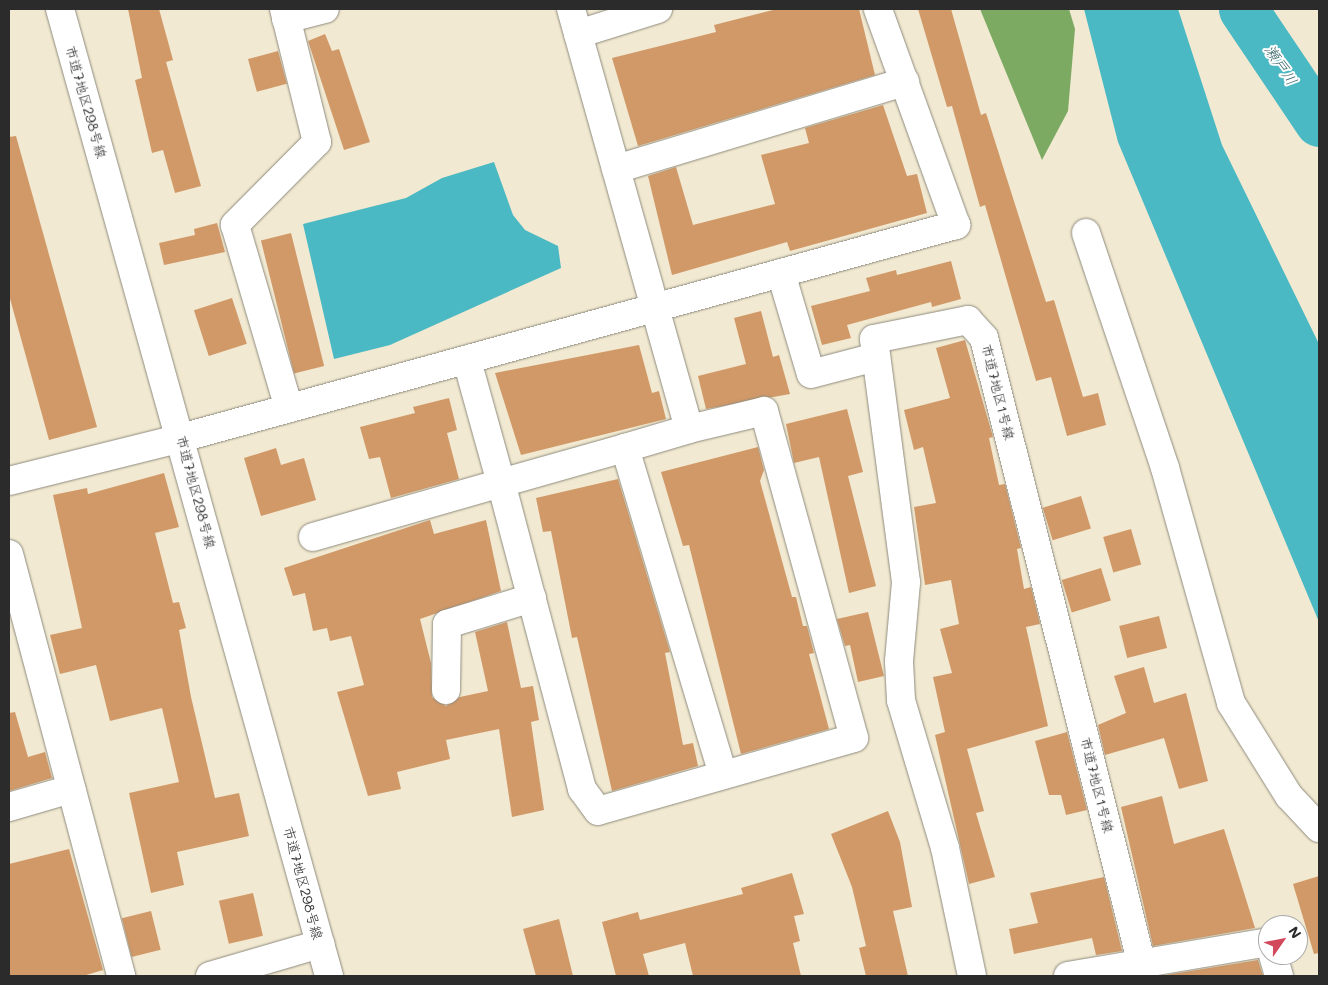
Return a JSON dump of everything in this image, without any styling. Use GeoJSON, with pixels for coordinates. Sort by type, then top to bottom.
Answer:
{"type":"FeatureCollection","features":[{"type":"Feature","properties":{"kind":"street","name":"市道7地区298号線"},"geometry":{"type":"LineString","coordinates":[[60,9],[181,438],[329,976]]}},
{"type":"Feature","properties":{"kind":"street"},"geometry":{"type":"LineString","coordinates":[[290,408],[235,225],[317,142],[285,14],[325,9]]}},
{"type":"Feature","properties":{"kind":"street"},"geometry":{"type":"LineString","coordinates":[[571,9],[689,429]]}},
{"type":"Feature","properties":{"kind":"street"},"geometry":{"type":"LineString","coordinates":[[578,34],[658,9]]}},
{"type":"Feature","properties":{"kind":"street"},"geometry":{"type":"LineString","coordinates":[[9,481],[181,438],[956,225],[878,9]]}},
{"type":"Feature","properties":{"kind":"street"},"geometry":{"type":"LineString","coordinates":[[616,168],[904,82]]}},
{"type":"Feature","properties":{"kind":"street"},"geometry":{"type":"LineString","coordinates":[[1086,232],[1165,468],[1231,703],[1289,796],[1319,828]]}},
{"type":"Feature","properties":{"kind":"street"},"geometry":{"type":"LineString","coordinates":[[781,274],[811,374],[876,357]]}},
{"type":"Feature","properties":{"kind":"street","name":"市道7地区1号線"},"geometry":{"type":"LineString","coordinates":[[972,976],[945,848],[901,700],[899,661],[906,582],[874,338],[968,320],[984,338],[1141,961]]}},
{"type":"Feature","properties":{"kind":"street"},"geometry":{"type":"LineString","coordinates":[[314,537],[501,483],[625,448],[689,429],[764,411],[854,738],[598,811],[582,789],[532,598],[501,483],[467,360]]}},
{"type":"Feature","properties":{"kind":"street"},"geometry":{"type":"LineString","coordinates":[[625,448],[724,775]]}},
{"type":"Feature","properties":{"kind":"street"},"geometry":{"type":"LineString","coordinates":[[9,554],[122,976]]}},
{"type":"Feature","properties":{"kind":"street"},"geometry":{"type":"LineString","coordinates":[[446,690],[447,624],[532,598]]}},
{"type":"Feature","properties":{"kind":"street"},"geometry":{"type":"LineString","coordinates":[[9,807],[71,790]]}},
{"type":"Feature","properties":{"kind":"street"},"geometry":{"type":"LineString","coordinates":[[1068,976],[1141,961],[1258,943]]}},
{"type":"Feature","properties":{"kind":"street"},"geometry":{"type":"LineString","coordinates":[[210,976],[320,944]]}},
{"type":"Feature","properties":{"kind":"green space"},"geometry":{"type":"Polygon","coordinates":[[[980,9],[1069,9],[1075,29],[1068,111],[1042,160],[980,9]]]}},
{"type":"Feature","properties":{"kind":"water"},"geometry":{"type":"Polygon","coordinates":[[[1084,9],[1178,9],[1222,145],[1319,344],[1319,622],[1118,142],[1084,9]]]}},
{"type":"Feature","properties":{"kind":"water"},"geometry":{"type":"Polygon","coordinates":[[[494,162],[513,215],[525,230],[558,246],[561,268],[390,345],[334,359],[303,224],[406,198],[442,178],[494,162]]]}},
{"type":"Feature","properties":{"kind":"building"},"geometry":{"type":"Polygon","coordinates":[[[128,9],[159,9],[173,60],[166,62],[201,186],[175,193],[163,150],[152,153],[135,80],[142,78],[128,9]]]}},
{"type":"Feature","properties":{"kind":"building"},"geometry":{"type":"Polygon","coordinates":[[[777,9],[859,9],[875,75],[638,146],[612,58],[716,32],[714,25],[777,9]]]}},
{"type":"Feature","properties":{"kind":"building"},"geometry":{"type":"Polygon","coordinates":[[[918,9],[951,9],[981,115],[986,113],[1046,302],[1054,300],[1083,397],[1098,393],[1106,425],[1067,436],[1051,377],[1036,381],[985,205],[980,207],[952,106],[947,107],[918,9]]]}},
{"type":"Feature","properties":{"kind":"building"},"geometry":{"type":"Polygon","coordinates":[[[325,34],[332,51],[339,49],[370,142],[344,150],[308,41],[325,34]]]}},
{"type":"Feature","properties":{"kind":"building"},"geometry":{"type":"Polygon","coordinates":[[[278,51],[287,84],[257,92],[248,59],[278,51]]]}},
{"type":"Feature","properties":{"kind":"building"},"geometry":{"type":"Polygon","coordinates":[[[883,105],[907,176],[917,174],[927,213],[790,251],[787,242],[672,275],[648,176],[676,167],[693,225],[775,204],[761,155],[809,143],[805,128],[883,105]]]}},
{"type":"Feature","properties":{"kind":"building"},"geometry":{"type":"Polygon","coordinates":[[[16,136],[97,427],[49,440],[9,295],[9,137],[16,136]]]}},
{"type":"Feature","properties":{"kind":"building"},"geometry":{"type":"Polygon","coordinates":[[[217,223],[225,252],[164,265],[159,243],[195,235],[194,229],[217,223]]]}},
{"type":"Feature","properties":{"kind":"building"},"geometry":{"type":"Polygon","coordinates":[[[291,233],[324,366],[294,373],[261,240],[291,233]]]}},
{"type":"Feature","properties":{"kind":"building"},"geometry":{"type":"Polygon","coordinates":[[[951,261],[961,299],[932,307],[931,302],[847,325],[851,338],[822,345],[811,306],[870,291],[866,278],[896,270],[897,275],[951,261]]]}},
{"type":"Feature","properties":{"kind":"building"},"geometry":{"type":"Polygon","coordinates":[[[232,298],[247,344],[209,356],[194,310],[232,298]]]}},
{"type":"Feature","properties":{"kind":"building"},"geometry":{"type":"Polygon","coordinates":[[[761,311],[773,357],[779,355],[790,394],[706,409],[698,376],[746,364],[734,318],[761,311]]]}},
{"type":"Feature","properties":{"kind":"building"},"geometry":{"type":"Polygon","coordinates":[[[965,340],[993,437],[989,438],[999,485],[1005,484],[1021,548],[1017,549],[1024,589],[1031,587],[1040,624],[1026,627],[1048,726],[967,749],[984,811],[976,813],[995,877],[969,884],[935,735],[945,732],[933,677],[952,673],[940,629],[959,624],[951,580],[925,585],[914,507],[936,503],[923,447],[914,450],[904,410],[950,398],[936,348],[965,340]]]}},
{"type":"Feature","properties":{"kind":"building"},"geometry":{"type":"Polygon","coordinates":[[[639,345],[652,393],[659,391],[666,419],[521,455],[495,373],[639,345]]]}},
{"type":"Feature","properties":{"kind":"building"},"geometry":{"type":"Polygon","coordinates":[[[449,398],[457,430],[447,433],[459,479],[391,498],[380,457],[369,459],[360,427],[415,413],[413,407],[449,398]]]}},
{"type":"Feature","properties":{"kind":"building"},"geometry":{"type":"Polygon","coordinates":[[[847,409],[863,472],[848,476],[876,586],[849,593],[819,457],[794,463],[786,424],[847,409]]]}},
{"type":"Feature","properties":{"kind":"building"},"geometry":{"type":"Polygon","coordinates":[[[758,447],[764,470],[760,481],[792,597],[796,597],[803,626],[807,626],[814,653],[809,654],[829,729],[741,754],[689,545],[683,546],[661,472],[758,447]]]}},
{"type":"Feature","properties":{"kind":"building"},"geometry":{"type":"Polygon","coordinates":[[[276,448],[281,465],[304,458],[316,500],[261,516],[244,458],[276,448]]]}},
{"type":"Feature","properties":{"kind":"building"},"geometry":{"type":"Polygon","coordinates":[[[164,473],[179,527],[155,533],[173,603],[179,602],[186,628],[179,630],[191,697],[215,798],[239,793],[249,836],[177,852],[184,885],[151,893],[129,793],[179,782],[162,708],[110,721],[96,665],[60,674],[50,635],[82,628],[53,495],[87,488],[88,494],[164,473]]]}},
{"type":"Feature","properties":{"kind":"building"},"geometry":{"type":"Polygon","coordinates":[[[618,479],[670,652],[665,653],[683,745],[693,743],[698,766],[612,791],[577,637],[572,638],[551,531],[543,532],[536,498],[618,479]]]}},
{"type":"Feature","properties":{"kind":"building"},"geometry":{"type":"Polygon","coordinates":[[[1081,496],[1091,529],[1053,540],[1043,508],[1081,496]]]}},
{"type":"Feature","properties":{"kind":"building"},"geometry":{"type":"Polygon","coordinates":[[[430,520],[434,534],[486,520],[501,591],[420,619],[431,663],[432,697],[446,706],[460,697],[488,691],[475,632],[507,622],[521,688],[533,686],[539,720],[531,722],[544,810],[512,817],[499,729],[446,740],[450,759],[397,772],[401,789],[368,796],[337,692],[364,685],[351,636],[330,641],[327,628],[313,631],[305,593],[293,596],[284,568],[430,520]]]}},
{"type":"Feature","properties":{"kind":"building"},"geometry":{"type":"Polygon","coordinates":[[[1131,529],[1141,565],[1113,573],[1103,537],[1131,529]]]}},
{"type":"Feature","properties":{"kind":"building"},"geometry":{"type":"Polygon","coordinates":[[[1101,568],[1111,601],[1072,613],[1062,580],[1101,568]]]}},
{"type":"Feature","properties":{"kind":"building"},"geometry":{"type":"Polygon","coordinates":[[[868,612],[884,676],[858,682],[850,645],[845,646],[837,619],[868,612]]]}},
{"type":"Feature","properties":{"kind":"building"},"geometry":{"type":"Polygon","coordinates":[[[1159,616],[1167,648],[1127,658],[1119,626],[1159,616]]]}},
{"type":"Feature","properties":{"kind":"building"},"geometry":{"type":"Polygon","coordinates":[[[1144,667],[1154,703],[1186,693],[1208,781],[1179,789],[1164,738],[1105,755],[1098,725],[1126,713],[1114,676],[1144,667]]]}},
{"type":"Feature","properties":{"kind":"building"},"geometry":{"type":"Polygon","coordinates":[[[15,712],[28,757],[45,752],[52,778],[9,791],[9,713],[15,712]]]}},
{"type":"Feature","properties":{"kind":"building"},"geometry":{"type":"Polygon","coordinates":[[[1067,732],[1087,810],[1066,815],[1061,795],[1049,795],[1035,741],[1067,732]]]}},
{"type":"Feature","properties":{"kind":"building"},"geometry":{"type":"Polygon","coordinates":[[[1162,796],[1174,844],[1224,829],[1255,928],[1153,946],[1121,807],[1162,796]]]}},
{"type":"Feature","properties":{"kind":"building"},"geometry":{"type":"Polygon","coordinates":[[[888,811],[900,842],[912,907],[893,911],[908,976],[866,976],[859,948],[866,946],[852,887],[831,834],[888,811]]]}},
{"type":"Feature","properties":{"kind":"building"},"geometry":{"type":"Polygon","coordinates":[[[69,849],[103,970],[83,976],[9,976],[9,864],[69,849]]]}},
{"type":"Feature","properties":{"kind":"building"},"geometry":{"type":"Polygon","coordinates":[[[792,873],[804,914],[794,916],[800,941],[793,943],[801,976],[693,976],[685,943],[643,954],[649,976],[616,976],[602,922],[638,912],[640,920],[743,894],[741,888],[792,873]]]}},
{"type":"Feature","properties":{"kind":"building"},"geometry":{"type":"Polygon","coordinates":[[[1319,876],[1319,953],[1314,954],[1308,934],[1308,915],[1302,915],[1293,884],[1319,876]]]}},
{"type":"Feature","properties":{"kind":"building"},"geometry":{"type":"Polygon","coordinates":[[[1104,877],[1122,951],[1096,955],[1092,938],[1014,954],[1009,929],[1038,923],[1030,893],[1104,877]]]}},
{"type":"Feature","properties":{"kind":"building"},"geometry":{"type":"Polygon","coordinates":[[[253,893],[263,936],[229,944],[219,901],[253,893]]]}},
{"type":"Feature","properties":{"kind":"building"},"geometry":{"type":"Polygon","coordinates":[[[151,911],[161,950],[132,957],[122,918],[151,911]]]}},
{"type":"Feature","properties":{"kind":"building"},"geometry":{"type":"Polygon","coordinates":[[[559,919],[573,976],[536,976],[523,929],[559,919]]]}},
{"type":"Feature","properties":{"kind":"building"},"geometry":{"type":"Polygon","coordinates":[[[1258,960],[1263,976],[1160,976],[1258,960]]]}},
{"type":"Feature","properties":{"kind":"waterway","name":"瀬戸川"},"geometry":{"type":"LineString","coordinates":[[1243,9],[1319,122]]}}]}
